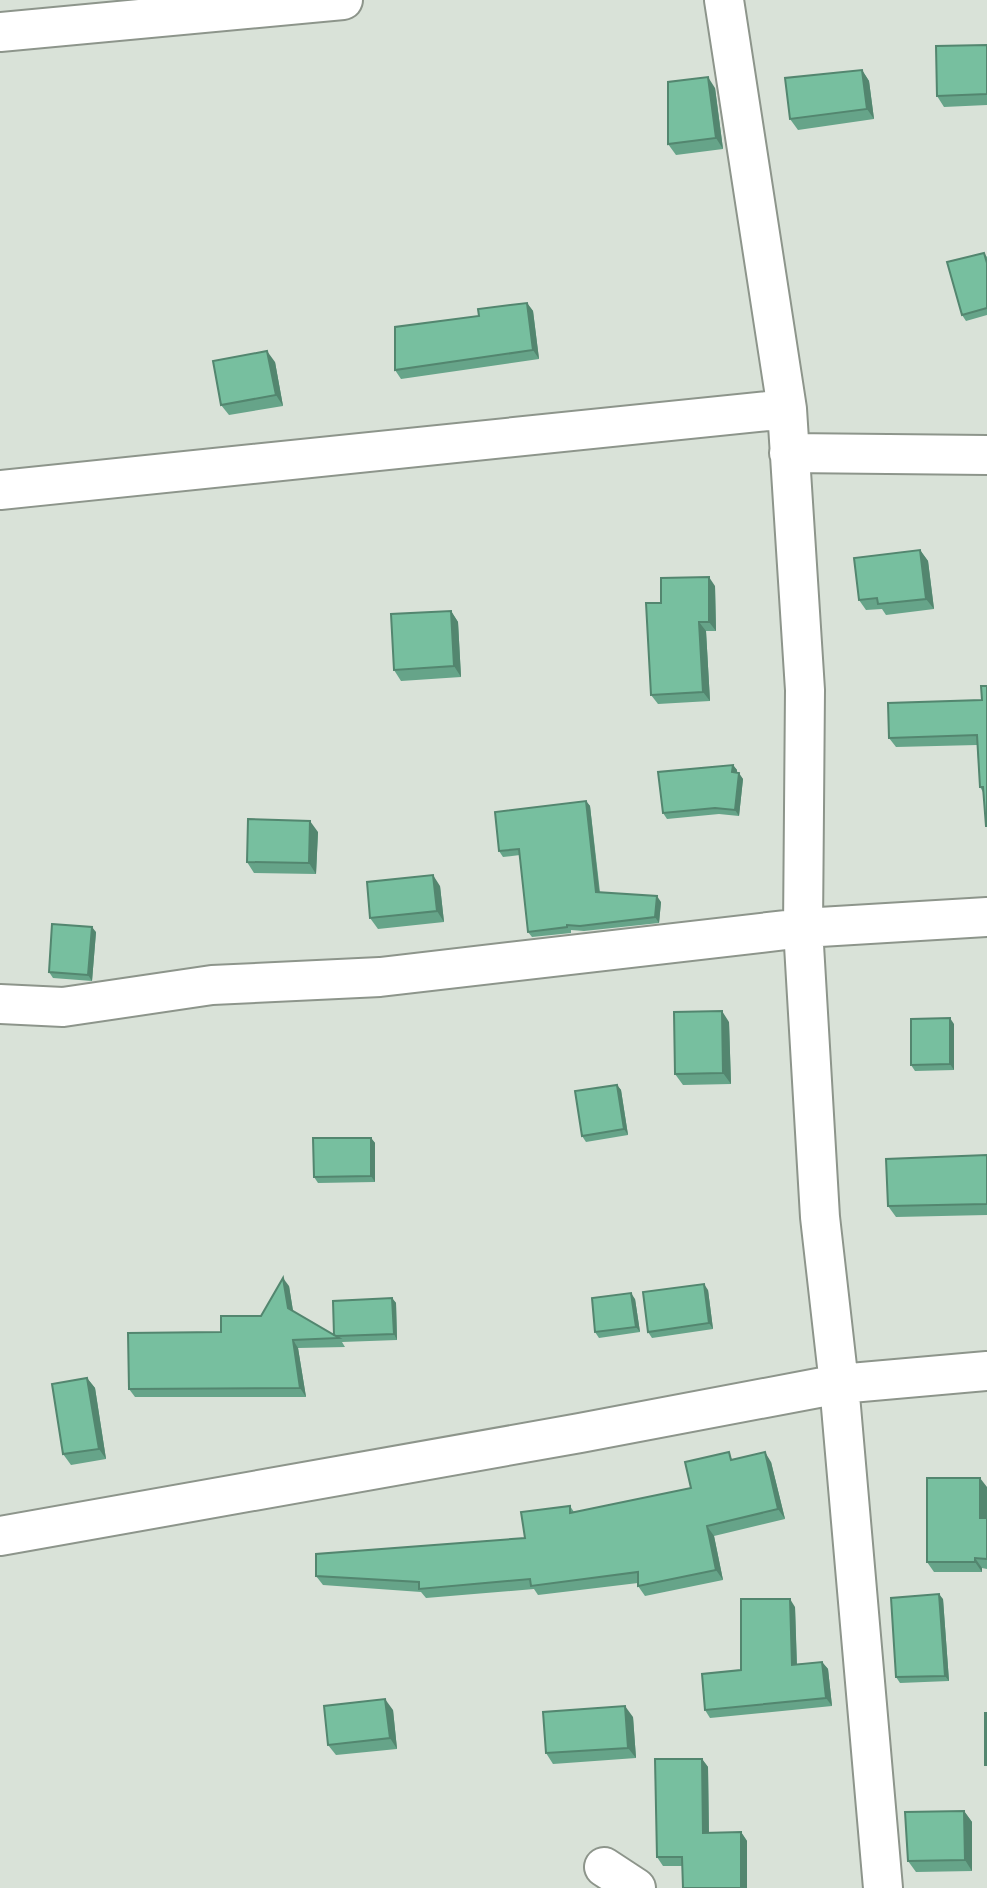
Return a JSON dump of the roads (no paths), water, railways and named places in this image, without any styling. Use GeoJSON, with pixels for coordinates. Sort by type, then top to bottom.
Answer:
{"type":"FeatureCollection","features":[{"type":"Feature","properties":{"kind":"street"},"geometry":{"type":"LineString","coordinates":[[0,32],[343,0]]}},
{"type":"Feature","properties":{"kind":"street"},"geometry":{"type":"LineString","coordinates":[[724,0],[787,409],[805,690],[803,928],[820,1217],[839,1384],[883,1888]]}},
{"type":"Feature","properties":{"kind":"street"},"geometry":{"type":"LineString","coordinates":[[0,490],[787,409]]}},
{"type":"Feature","properties":{"kind":"street"},"geometry":{"type":"LineString","coordinates":[[789,453],[987,455]]}},
{"type":"Feature","properties":{"kind":"street"},"geometry":{"type":"LineString","coordinates":[[0,1004],[63,1007],[212,985],[380,976],[803,928],[987,917]]}},
{"type":"Feature","properties":{"kind":"street"},"geometry":{"type":"LineString","coordinates":[[0,1536],[839,1384],[987,1371]]}},
{"type":"Feature","properties":{"kind":"street"},"geometry":{"type":"LineString","coordinates":[[604,1867],[636,1888]]}}]}
